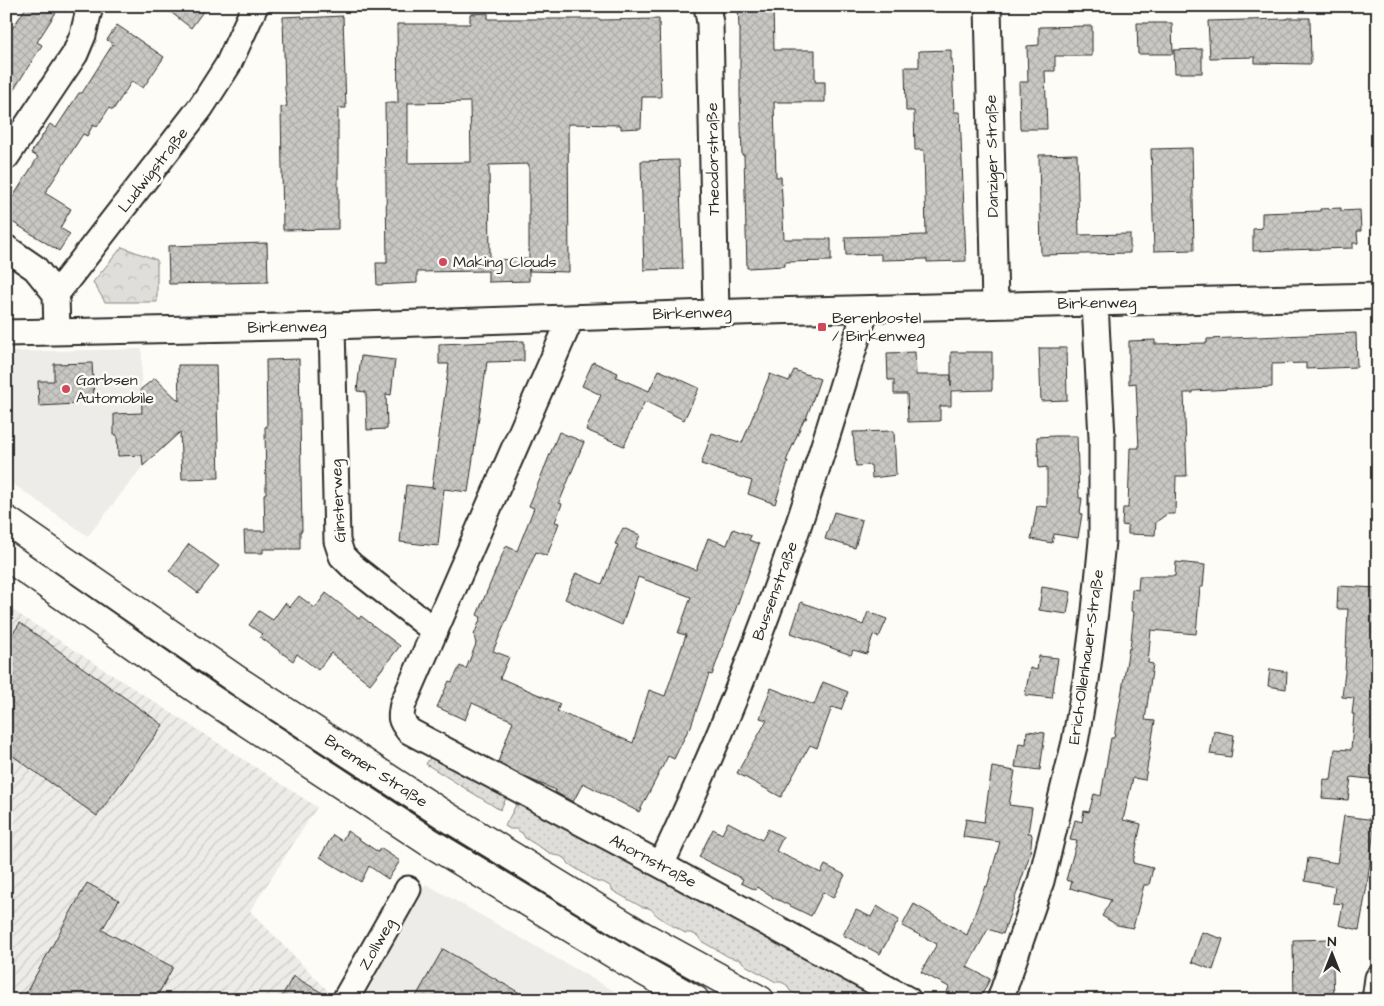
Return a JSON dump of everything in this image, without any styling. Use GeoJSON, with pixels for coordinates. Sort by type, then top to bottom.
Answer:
{"type":"FeatureCollection","features":[{"type":"Feature","properties":{"kind":"main road","name":"Bremer Straße"},"geometry":{"type":"LineString","coordinates":[[6,520],[240,682],[437,810],[641,935],[760,1000]]}},
{"type":"Feature","properties":{"kind":"main road","name":"Bremer Straße"},"geometry":{"type":"LineString","coordinates":[[6,556],[208,697],[429,842],[624,960],[695,1000]]}},
{"type":"Feature","properties":{"kind":"street"},"geometry":{"type":"LineString","coordinates":[[6,157],[75,54],[83,35],[90,6]]}},
{"type":"Feature","properties":{"kind":"street","name":"Ludwigstraße"},"geometry":{"type":"LineString","coordinates":[[56,294],[201,107],[228,65],[255,6]]}},
{"type":"Feature","properties":{"kind":"street","name":"Theodorstraße"},"geometry":{"type":"LineString","coordinates":[[707,6],[710,24],[716,300]]}},
{"type":"Feature","properties":{"kind":"street","name":"Danziger Straße"},"geometry":{"type":"LineString","coordinates":[[988,6],[995,305]]}},
{"type":"Feature","properties":{"kind":"street"},"geometry":{"type":"LineString","coordinates":[[6,248],[35,268],[56,294],[57,331]]}},
{"type":"Feature","properties":{"kind":"street","name":"Birkenweg"},"geometry":{"type":"LineString","coordinates":[[6,333],[332,326],[571,318],[716,300],[866,309],[1378,296]]}},
{"type":"Feature","properties":{"kind":"street","name":"Erich-Ollenhauer-Straße"},"geometry":{"type":"LineString","coordinates":[[1000,1000],[1041,881],[1075,742],[1086,680],[1102,542],[1102,438],[1095,304]]}},
{"type":"Feature","properties":{"kind":"street","name":"Bussenstraße"},"geometry":{"type":"LineString","coordinates":[[661,865],[712,755],[758,638],[802,513],[866,309]]}},
{"type":"Feature","properties":{"kind":"street"},"geometry":{"type":"LineString","coordinates":[[435,631],[571,318]]}},
{"type":"Feature","properties":{"kind":"street","name":"Ginsterweg"},"geometry":{"type":"LineString","coordinates":[[332,326],[337,542],[342,556],[352,566],[435,631]]}},
{"type":"Feature","properties":{"kind":"street","name":"Ahornstraße"},"geometry":{"type":"LineString","coordinates":[[435,631],[400,715],[401,721],[410,731],[908,1000]]}},
{"type":"Feature","properties":{"kind":"street","name":"Zollweg"},"geometry":{"type":"LineString","coordinates":[[345,1000],[408,889]]}},
{"type":"Feature","properties":{"kind":"street"},"geometry":{"type":"LineString","coordinates":[[1375,1000],[1378,978]]}},
{"type":"Feature","properties":{"kind":"shaded area"},"geometry":{"type":"Polygon","coordinates":[[[142,349],[143,466],[88,536],[6,479],[6,352],[142,349]]]}},
{"type":"Feature","properties":{"kind":"shaded area"},"geometry":{"type":"Polygon","coordinates":[[[6,606],[317,807],[250,911],[334,997],[333,1000],[6,1000],[6,606]]]}},
{"type":"Feature","properties":{"kind":"shaded area"},"geometry":{"type":"Polygon","coordinates":[[[426,884],[630,1000],[363,1000],[426,884]]]}},
{"type":"Feature","properties":{"kind":"green space"},"geometry":{"type":"Polygon","coordinates":[[[122,247],[157,260],[157,302],[105,302],[93,282],[122,247]]]}},
{"type":"Feature","properties":{"kind":"green space"},"geometry":{"type":"Polygon","coordinates":[[[433,753],[509,793],[500,810],[426,764],[433,753]]]}},
{"type":"Feature","properties":{"kind":"green space"},"geometry":{"type":"Polygon","coordinates":[[[519,799],[888,1000],[807,1000],[790,991],[787,985],[776,982],[745,965],[741,960],[729,957],[701,941],[698,936],[685,933],[662,919],[651,909],[642,907],[613,891],[610,886],[603,882],[597,882],[569,864],[566,859],[553,855],[525,838],[516,829],[510,829],[505,826],[519,799]]]}},
{"type":"Feature","properties":{"kind":"building"},"geometry":{"type":"Polygon","coordinates":[[[27,6],[60,6],[37,42],[42,45],[6,102],[6,38],[27,6]]]}},
{"type":"Feature","properties":{"kind":"building"},"geometry":{"type":"Polygon","coordinates":[[[163,6],[207,6],[191,28],[163,6]]]}},
{"type":"Feature","properties":{"kind":"building"},"geometry":{"type":"Polygon","coordinates":[[[738,6],[773,6],[774,50],[815,50],[815,82],[825,82],[825,102],[774,102],[776,177],[781,177],[784,239],[831,239],[831,261],[785,262],[785,266],[747,268],[738,6]]]}},
{"type":"Feature","properties":{"kind":"building"},"geometry":{"type":"Polygon","coordinates":[[[488,13],[488,19],[659,19],[661,97],[642,97],[641,128],[621,129],[621,125],[568,124],[569,272],[529,271],[529,281],[488,282],[488,271],[417,272],[417,283],[377,285],[376,263],[387,263],[385,103],[398,103],[397,24],[470,24],[470,14],[488,13]],[[470,102],[408,103],[408,163],[471,162],[470,102]],[[529,164],[489,165],[490,260],[529,259],[529,164]]]}},
{"type":"Feature","properties":{"kind":"building"},"geometry":{"type":"Polygon","coordinates":[[[302,16],[302,18],[343,16],[346,108],[338,108],[338,229],[283,230],[281,107],[287,106],[283,17],[302,16]]]}},
{"type":"Feature","properties":{"kind":"building"},"geometry":{"type":"Polygon","coordinates":[[[1310,18],[1311,64],[1255,63],[1255,57],[1210,58],[1208,21],[1310,18]]]}},
{"type":"Feature","properties":{"kind":"building"},"geometry":{"type":"Polygon","coordinates":[[[1137,23],[1172,23],[1173,54],[1138,54],[1137,23]]]}},
{"type":"Feature","properties":{"kind":"building"},"geometry":{"type":"Polygon","coordinates":[[[117,25],[164,57],[143,88],[132,81],[113,110],[109,108],[97,127],[93,125],[87,136],[83,134],[45,193],[71,209],[60,228],[70,234],[59,251],[6,218],[6,193],[13,197],[38,157],[31,153],[50,124],[56,128],[79,93],[82,93],[113,44],[107,40],[117,25]]]}},
{"type":"Feature","properties":{"kind":"building"},"geometry":{"type":"Polygon","coordinates":[[[1092,26],[1092,56],[1055,56],[1055,71],[1045,71],[1047,129],[1020,129],[1019,82],[1028,82],[1027,46],[1039,45],[1039,27],[1092,26]]]}},
{"type":"Feature","properties":{"kind":"building"},"geometry":{"type":"Polygon","coordinates":[[[1202,49],[1202,73],[1175,73],[1174,50],[1202,49]]]}},
{"type":"Feature","properties":{"kind":"building"},"geometry":{"type":"Polygon","coordinates":[[[951,50],[954,112],[960,112],[966,261],[927,262],[927,259],[881,260],[881,254],[846,255],[845,237],[926,235],[924,150],[915,150],[914,111],[906,111],[905,67],[919,67],[919,51],[951,50]]]}},
{"type":"Feature","properties":{"kind":"building"},"geometry":{"type":"Polygon","coordinates":[[[1192,148],[1194,250],[1154,251],[1151,149],[1192,148]]]}},
{"type":"Feature","properties":{"kind":"building"},"geometry":{"type":"Polygon","coordinates":[[[1077,154],[1079,235],[1130,234],[1130,253],[1041,255],[1039,155],[1077,154]]]}},
{"type":"Feature","properties":{"kind":"building"},"geometry":{"type":"Polygon","coordinates":[[[679,160],[683,269],[644,270],[641,161],[679,160]]]}},
{"type":"Feature","properties":{"kind":"building"},"geometry":{"type":"Polygon","coordinates":[[[1341,208],[1341,211],[1360,210],[1361,231],[1357,231],[1358,243],[1353,243],[1353,248],[1253,251],[1253,229],[1262,228],[1262,213],[1320,211],[1320,209],[1341,208]]]}},
{"type":"Feature","properties":{"kind":"building"},"geometry":{"type":"Polygon","coordinates":[[[267,243],[268,282],[169,284],[168,246],[267,243]]]}},
{"type":"Feature","properties":{"kind":"building"},"geometry":{"type":"Polygon","coordinates":[[[1356,333],[1357,367],[1306,369],[1306,363],[1272,364],[1272,387],[1184,393],[1187,476],[1176,476],[1175,514],[1167,514],[1156,522],[1155,535],[1128,534],[1128,526],[1122,525],[1123,508],[1128,508],[1130,448],[1139,448],[1136,383],[1129,384],[1129,341],[1155,340],[1155,344],[1207,343],[1207,339],[1356,333]]]}},
{"type":"Feature","properties":{"kind":"building"},"geometry":{"type":"Polygon","coordinates":[[[524,341],[524,361],[487,362],[468,492],[444,489],[438,546],[400,542],[406,485],[435,488],[432,487],[449,364],[439,364],[439,344],[524,341]]]}},
{"type":"Feature","properties":{"kind":"building"},"geometry":{"type":"Polygon","coordinates":[[[1039,348],[1066,348],[1067,400],[1041,401],[1039,348]]]}},
{"type":"Feature","properties":{"kind":"building"},"geometry":{"type":"Polygon","coordinates":[[[915,352],[916,375],[951,375],[951,352],[992,352],[992,390],[951,391],[951,406],[940,406],[940,421],[908,422],[907,394],[894,394],[894,380],[888,380],[887,353],[915,352]]]}},
{"type":"Feature","properties":{"kind":"building"},"geometry":{"type":"Polygon","coordinates":[[[361,356],[395,360],[391,395],[386,394],[387,429],[367,430],[366,392],[357,391],[361,356]]]}},
{"type":"Feature","properties":{"kind":"building"},"geometry":{"type":"Polygon","coordinates":[[[299,359],[302,531],[300,531],[300,549],[263,549],[263,553],[245,553],[244,531],[265,531],[266,360],[299,359]]]}},
{"type":"Feature","properties":{"kind":"building"},"geometry":{"type":"Polygon","coordinates":[[[593,362],[618,373],[616,377],[649,391],[659,370],[699,388],[684,420],[645,401],[624,446],[586,430],[601,395],[582,386],[593,362]]]}},
{"type":"Feature","properties":{"kind":"building","name":"Garbsen Automobile"},"geometry":{"type":"Polygon","coordinates":[[[92,363],[94,397],[76,398],[77,404],[39,406],[38,381],[54,381],[54,364],[92,363]]]}},
{"type":"Feature","properties":{"kind":"building"},"geometry":{"type":"Polygon","coordinates":[[[178,365],[216,365],[219,478],[182,479],[180,432],[143,466],[142,455],[118,456],[117,435],[114,435],[114,414],[142,413],[141,389],[155,378],[179,401],[178,365]]]}},
{"type":"Feature","properties":{"kind":"building"},"geometry":{"type":"Polygon","coordinates":[[[794,370],[820,379],[806,419],[804,419],[786,461],[788,461],[775,504],[748,494],[752,481],[701,464],[712,433],[742,443],[770,374],[789,381],[794,370]]]}},
{"type":"Feature","properties":{"kind":"building"},"geometry":{"type":"Polygon","coordinates":[[[894,431],[896,475],[872,478],[871,465],[856,466],[853,432],[894,431]]]}},
{"type":"Feature","properties":{"kind":"building"},"geometry":{"type":"Polygon","coordinates":[[[559,432],[584,442],[559,503],[562,504],[555,522],[559,523],[547,556],[536,552],[493,651],[509,657],[500,678],[560,704],[557,711],[633,743],[649,690],[665,696],[686,635],[678,633],[691,597],[638,577],[622,625],[565,599],[576,573],[602,584],[618,545],[615,544],[623,528],[640,535],[635,548],[696,570],[708,538],[727,545],[733,529],[751,536],[749,540],[759,544],[712,675],[709,674],[690,729],[674,759],[668,756],[639,812],[583,783],[573,802],[555,792],[556,790],[529,779],[498,762],[513,721],[472,703],[465,720],[437,707],[449,681],[452,682],[460,666],[466,669],[476,644],[474,635],[481,617],[477,615],[506,546],[517,551],[534,508],[529,506],[559,432]]]}},
{"type":"Feature","properties":{"kind":"building"},"geometry":{"type":"Polygon","coordinates":[[[1077,436],[1079,498],[1082,498],[1080,513],[1082,514],[1078,538],[1054,534],[1052,543],[1031,539],[1037,506],[1047,507],[1047,467],[1039,468],[1037,437],[1077,436]]]}},
{"type":"Feature","properties":{"kind":"building"},"geometry":{"type":"Polygon","coordinates":[[[834,512],[862,520],[855,548],[825,539],[834,512]]]}},
{"type":"Feature","properties":{"kind":"building"},"geometry":{"type":"Polygon","coordinates":[[[189,544],[219,566],[198,593],[169,571],[189,544]]]}},
{"type":"Feature","properties":{"kind":"building"},"geometry":{"type":"Polygon","coordinates":[[[1176,562],[1205,565],[1203,587],[1200,587],[1196,634],[1151,630],[1148,663],[1153,664],[1145,720],[1155,721],[1145,780],[1133,778],[1123,820],[1141,824],[1133,863],[1153,868],[1149,885],[1144,885],[1133,928],[1117,925],[1102,916],[1111,900],[1070,888],[1072,882],[1066,880],[1077,841],[1070,840],[1075,820],[1082,822],[1084,811],[1089,812],[1094,794],[1101,796],[1111,738],[1114,738],[1130,649],[1134,612],[1131,611],[1132,589],[1138,590],[1139,576],[1175,576],[1176,562]]]}},
{"type":"Feature","properties":{"kind":"building"},"geometry":{"type":"Polygon","coordinates":[[[1338,586],[1378,588],[1378,780],[1351,777],[1348,800],[1322,798],[1324,779],[1331,780],[1335,749],[1351,750],[1354,714],[1352,714],[1354,698],[1342,697],[1348,609],[1337,609],[1338,586]]]}},
{"type":"Feature","properties":{"kind":"building"},"geometry":{"type":"Polygon","coordinates":[[[1042,587],[1071,592],[1067,614],[1039,610],[1042,587]]]}},
{"type":"Feature","properties":{"kind":"building"},"geometry":{"type":"Polygon","coordinates":[[[326,593],[359,619],[361,616],[400,646],[370,684],[331,653],[318,670],[297,654],[293,661],[260,637],[262,634],[249,625],[259,611],[273,620],[285,603],[290,607],[299,596],[315,608],[326,593]]]}},
{"type":"Feature","properties":{"kind":"building"},"geometry":{"type":"Polygon","coordinates":[[[801,602],[863,625],[868,612],[887,619],[879,637],[873,635],[867,654],[853,650],[851,655],[791,633],[801,602]]]}},
{"type":"Feature","properties":{"kind":"building"},"geometry":{"type":"Polygon","coordinates":[[[20,623],[163,725],[97,816],[6,751],[6,643],[20,623]]]}},
{"type":"Feature","properties":{"kind":"building"},"geometry":{"type":"Polygon","coordinates":[[[1039,656],[1058,658],[1052,698],[1025,695],[1030,668],[1037,670],[1039,656]]]}},
{"type":"Feature","properties":{"kind":"building"},"geometry":{"type":"Polygon","coordinates":[[[1270,669],[1287,672],[1286,689],[1268,686],[1270,669]]]}},
{"type":"Feature","properties":{"kind":"building"},"geometry":{"type":"Polygon","coordinates":[[[823,682],[848,692],[841,710],[832,707],[817,748],[810,745],[781,797],[737,773],[767,720],[760,718],[771,688],[814,705],[823,682]]]}},
{"type":"Feature","properties":{"kind":"building"},"geometry":{"type":"Polygon","coordinates":[[[1027,731],[1045,733],[1040,770],[1015,767],[1019,743],[1026,744],[1027,731]]]}},
{"type":"Feature","properties":{"kind":"building"},"geometry":{"type":"Polygon","coordinates":[[[1214,731],[1234,735],[1231,757],[1210,754],[1214,731]]]}},
{"type":"Feature","properties":{"kind":"building"},"geometry":{"type":"Polygon","coordinates":[[[992,767],[1015,771],[1009,805],[1032,808],[1028,833],[1031,833],[1032,836],[1030,854],[1003,934],[988,929],[967,967],[990,979],[979,1000],[962,1000],[947,992],[949,987],[921,972],[937,944],[902,926],[914,904],[967,935],[985,886],[987,887],[1000,842],[963,837],[966,819],[984,822],[992,767]]]}},
{"type":"Feature","properties":{"kind":"building"},"geometry":{"type":"Polygon","coordinates":[[[1344,816],[1375,820],[1367,886],[1359,930],[1339,925],[1343,904],[1333,903],[1335,887],[1305,881],[1308,858],[1337,863],[1344,816]]]}},
{"type":"Feature","properties":{"kind":"building"},"geometry":{"type":"Polygon","coordinates":[[[728,822],[762,840],[768,829],[783,837],[776,851],[821,873],[825,865],[845,875],[833,898],[823,892],[811,916],[772,897],[757,887],[756,890],[741,883],[743,879],[699,857],[713,829],[722,834],[728,822]]]}},
{"type":"Feature","properties":{"kind":"building"},"geometry":{"type":"Polygon","coordinates":[[[347,831],[378,852],[380,848],[400,861],[388,879],[369,866],[361,882],[320,857],[333,835],[342,841],[347,831]]]}},
{"type":"Feature","properties":{"kind":"building"},"geometry":{"type":"Polygon","coordinates":[[[87,883],[119,900],[102,930],[173,967],[155,1000],[22,1000],[87,883]]]}},
{"type":"Feature","properties":{"kind":"building"},"geometry":{"type":"Polygon","coordinates":[[[877,906],[899,920],[880,954],[843,935],[856,910],[871,917],[877,906]]]}},
{"type":"Feature","properties":{"kind":"building"},"geometry":{"type":"Polygon","coordinates":[[[1202,932],[1223,939],[1213,970],[1192,962],[1202,932]]]}},
{"type":"Feature","properties":{"kind":"building"},"geometry":{"type":"Polygon","coordinates":[[[1332,939],[1334,1000],[1294,1000],[1293,940],[1332,939]]]}},
{"type":"Feature","properties":{"kind":"building"},"geometry":{"type":"Polygon","coordinates":[[[443,949],[532,1000],[414,1000],[443,949]]]}},
{"type":"Feature","properties":{"kind":"building"},"geometry":{"type":"Polygon","coordinates":[[[293,976],[331,998],[331,1000],[280,1000],[293,976]]]}},
{"type":"Feature","properties":{"kind":"place","name":"Making Clouds"},"geometry":{"type":"Point","coordinates":[443,262]}},
{"type":"Feature","properties":{"kind":"place","name":"Berenbostel / Birkenweg"},"geometry":{"type":"Point","coordinates":[822,327]}},
{"type":"Feature","properties":{"kind":"place","name":"Garbsen Automobile"},"geometry":{"type":"Point","coordinates":[66,389]}}]}
